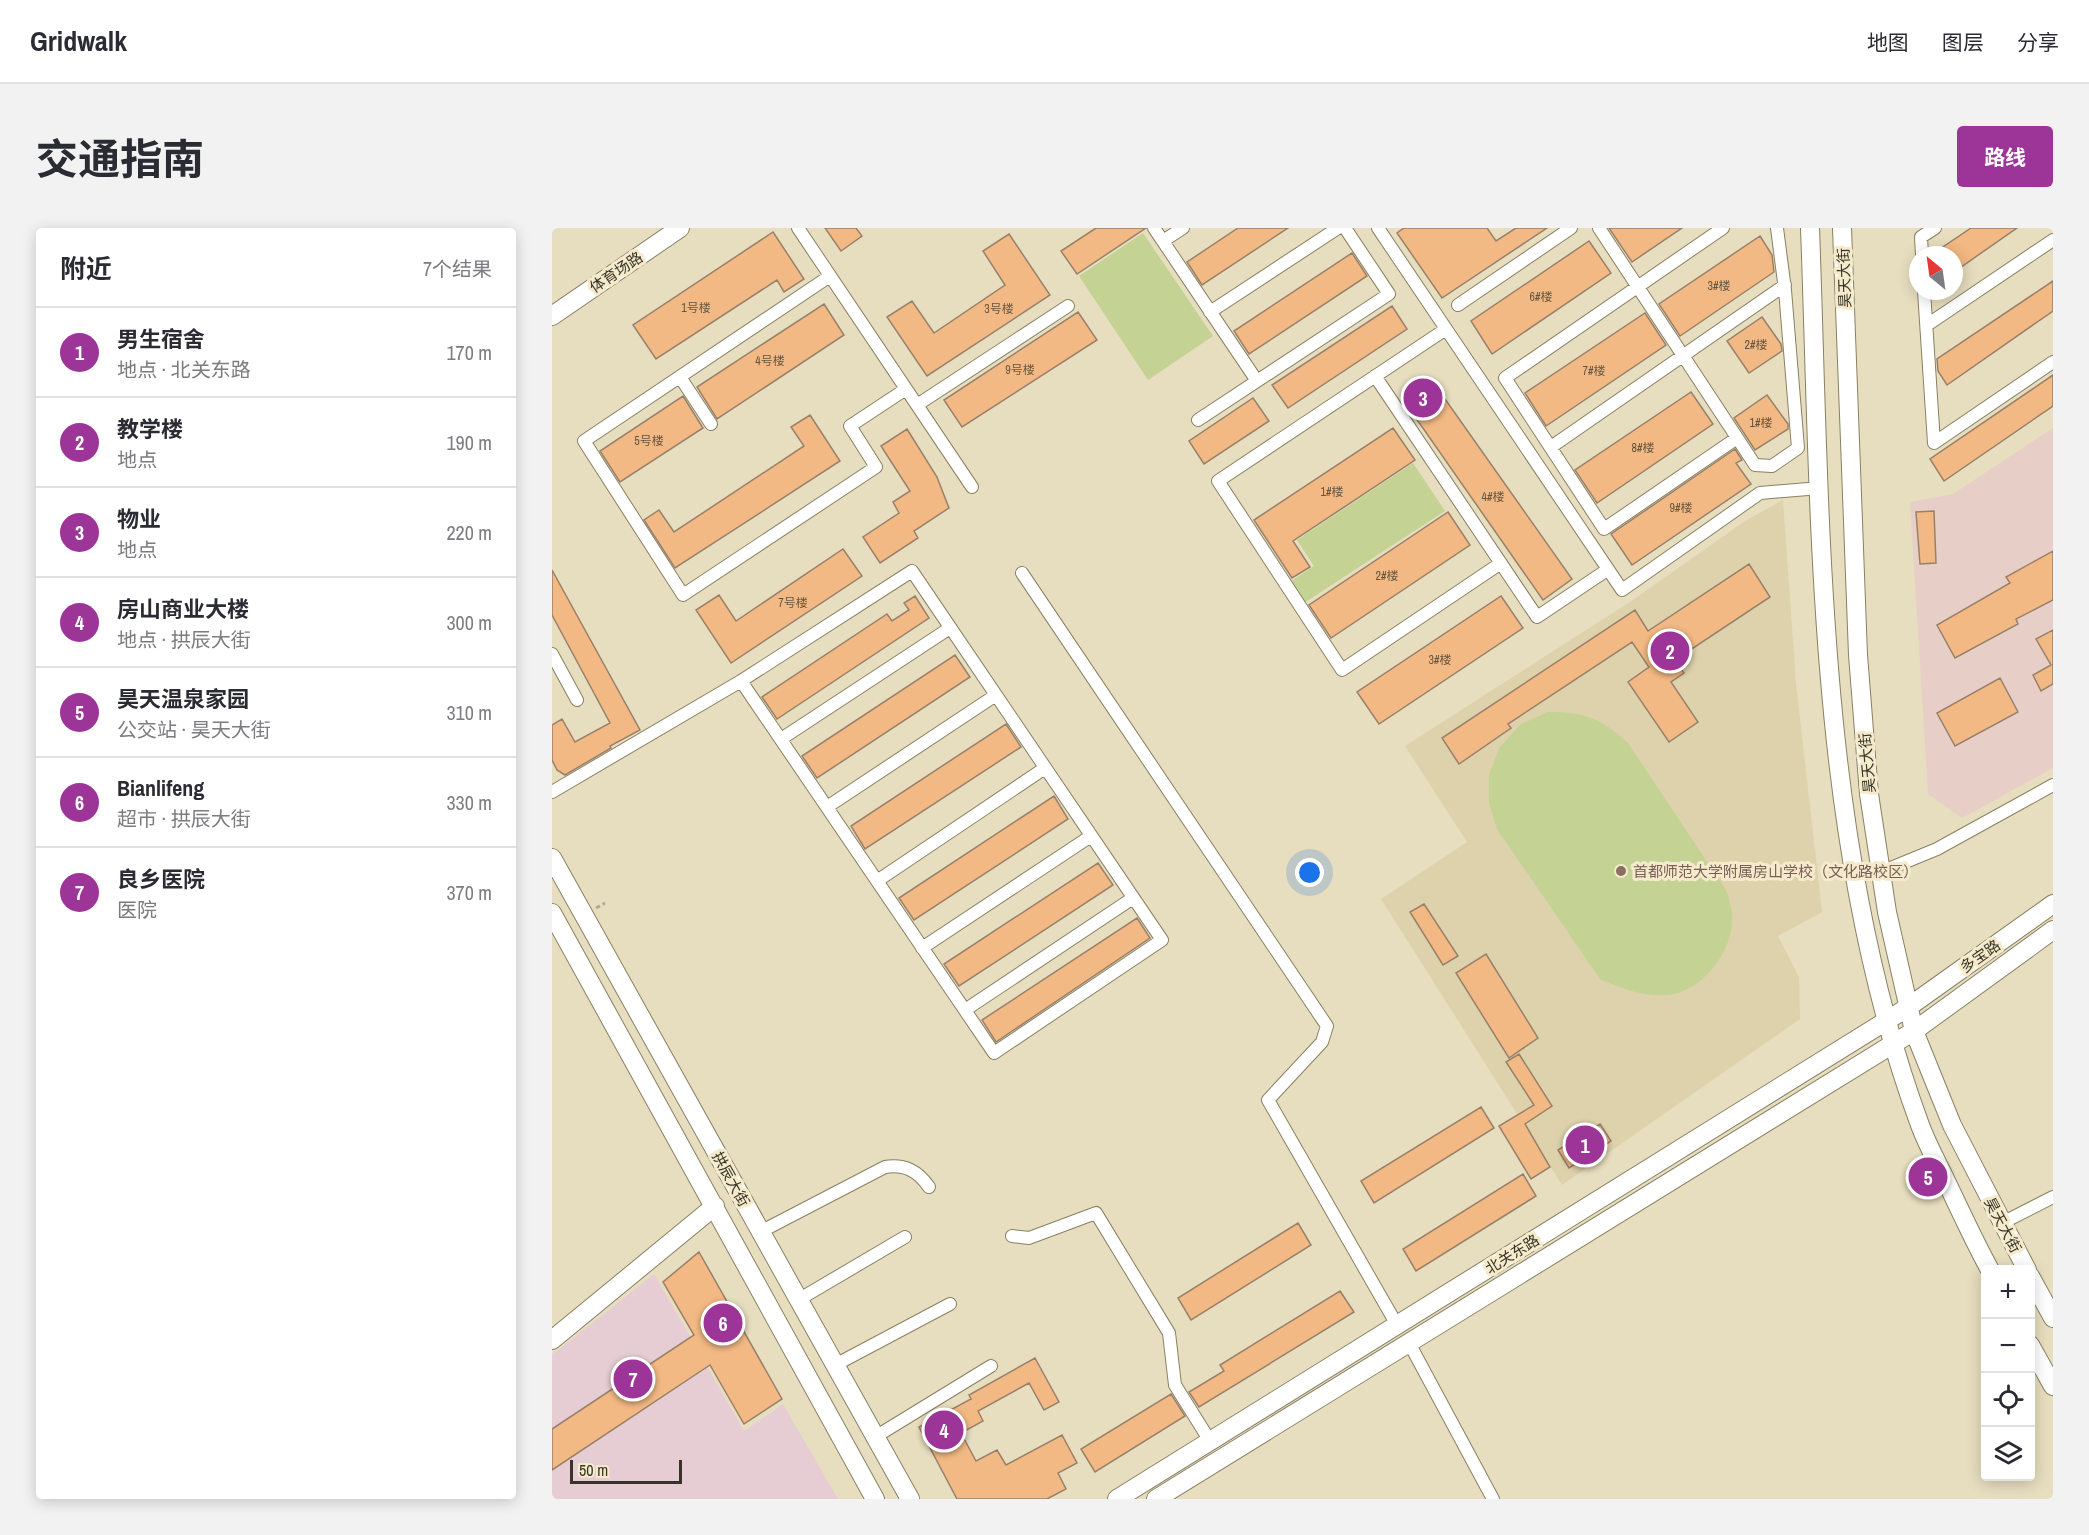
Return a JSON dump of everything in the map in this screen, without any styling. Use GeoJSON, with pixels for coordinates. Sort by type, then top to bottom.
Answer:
{"type":"FeatureCollection","features":[{"type":"Feature","properties":{"kind":"main road","name":"体育场路"},"geometry":{"type":"LineString","coordinates":[[552,316],[680,228]]}},
{"type":"Feature","properties":{"kind":"main road","name":"昊天大街"},"geometry":{"type":"LineString","coordinates":[[1810,228],[1826,642],[1840,766],[1860,902],[1886,1021],[1920,1127],[1988,1265]]}},
{"type":"Feature","properties":{"kind":"main road","name":"昊天大街"},"geometry":{"type":"LineString","coordinates":[[1842,228],[1858,655],[1869,794],[1881,872],[1907,1008],[1914,1030],[1952,1125],[2025,1265]]}},
{"type":"Feature","properties":{"kind":"main road","name":"拱辰大街"},"geometry":{"type":"LineString","coordinates":[[552,858],[910,1499]]}},
{"type":"Feature","properties":{"kind":"main road","name":"多宝路"},"geometry":{"type":"LineString","coordinates":[[1907,1008],[2053,904]]}},
{"type":"Feature","properties":{"kind":"main road","name":"拱辰大街"},"geometry":{"type":"LineString","coordinates":[[552,913],[716,1206],[875,1499]]}},
{"type":"Feature","properties":{"kind":"main road","name":"多宝路"},"geometry":{"type":"LineString","coordinates":[[1914,1030],[2053,930]]}},
{"type":"Feature","properties":{"kind":"main road","name":"北关东路"},"geometry":{"type":"LineString","coordinates":[[1117,1499],[1907,1008]]}},
{"type":"Feature","properties":{"kind":"main road","name":"北关东路"},"geometry":{"type":"LineString","coordinates":[[1156,1499],[1914,1030]]}},
{"type":"Feature","properties":{"kind":"main road"},"geometry":{"type":"LineString","coordinates":[[552,1340],[716,1206]]}},
{"type":"Feature","properties":{"kind":"main road"},"geometry":{"type":"LineString","coordinates":[[2035,1284],[2053,1318]]}},
{"type":"Feature","properties":{"kind":"main road"},"geometry":{"type":"LineString","coordinates":[[2035,1352],[2053,1386]]}},
{"type":"Feature","properties":{"kind":"street"},"geometry":{"type":"LineString","coordinates":[[798,228],[972,488]]}},
{"type":"Feature","properties":{"kind":"street"},"geometry":{"type":"LineString","coordinates":[[1154,228],[1257,381]]}},
{"type":"Feature","properties":{"kind":"street"},"geometry":{"type":"LineString","coordinates":[[1163,241],[1183,228]]}},
{"type":"Feature","properties":{"kind":"street"},"geometry":{"type":"LineString","coordinates":[[1210,312],[1338,228]]}},
{"type":"Feature","properties":{"kind":"street"},"geometry":{"type":"LineString","coordinates":[[1198,420],[1389,294],[1346,228]]}},
{"type":"Feature","properties":{"kind":"street"},"geometry":{"type":"LineString","coordinates":[[1378,228],[1622,591],[1760,494],[1820,488]]}},
{"type":"Feature","properties":{"kind":"street"},"geometry":{"type":"LineString","coordinates":[[1458,305],[1571,228]]}},
{"type":"Feature","properties":{"kind":"street"},"geometry":{"type":"LineString","coordinates":[[1599,228],[1755,465],[1772,466],[1798,448],[1785,285],[1777,228]]}},
{"type":"Feature","properties":{"kind":"street"},"geometry":{"type":"LineString","coordinates":[[1723,228],[1505,378],[1604,529],[1737,438]]}},
{"type":"Feature","properties":{"kind":"street"},"geometry":{"type":"LineString","coordinates":[[1922,246],[1921,237],[1935,228]]}},
{"type":"Feature","properties":{"kind":"street"},"geometry":{"type":"LineString","coordinates":[[1926,325],[2053,240]]}},
{"type":"Feature","properties":{"kind":"street"},"geometry":{"type":"LineString","coordinates":[[830,276],[584,441],[683,595],[876,467],[850,426],[906,389]]}},
{"type":"Feature","properties":{"kind":"street"},"geometry":{"type":"LineString","coordinates":[[1551,447],[1785,285]]}},
{"type":"Feature","properties":{"kind":"street"},"geometry":{"type":"LineString","coordinates":[[1925,300],[1934,443],[2053,362]]}},
{"type":"Feature","properties":{"kind":"street"},"geometry":{"type":"LineString","coordinates":[[917,405],[1068,306]]}},
{"type":"Feature","properties":{"kind":"street"},"geometry":{"type":"LineString","coordinates":[[1446,329],[1218,481],[1342,670],[1501,563]]}},
{"type":"Feature","properties":{"kind":"street"},"geometry":{"type":"LineString","coordinates":[[1375,376],[1537,617],[1607,570]]}},
{"type":"Feature","properties":{"kind":"street"},"geometry":{"type":"LineString","coordinates":[[680,377],[711,424]]}},
{"type":"Feature","properties":{"kind":"street"},"geometry":{"type":"LineString","coordinates":[[552,792],[741,681],[912,571],[1162,940],[994,1053],[741,681]]}},
{"type":"Feature","properties":{"kind":"street"},"geometry":{"type":"LineString","coordinates":[[1022,573],[1327,1026],[1322,1042],[1268,1100],[1397,1325]]}},
{"type":"Feature","properties":{"kind":"street"},"geometry":{"type":"LineString","coordinates":[[781,739],[950,628]]}},
{"type":"Feature","properties":{"kind":"street"},"geometry":{"type":"LineString","coordinates":[[552,654],[577,700]]}},
{"type":"Feature","properties":{"kind":"street"},"geometry":{"type":"LineString","coordinates":[[827,807],[996,695]]}},
{"type":"Feature","properties":{"kind":"street"},"geometry":{"type":"LineString","coordinates":[[877,880],[1045,768]]}},
{"type":"Feature","properties":{"kind":"street"},"geometry":{"type":"LineString","coordinates":[[1881,872],[1937,849],[2053,785]]}},
{"type":"Feature","properties":{"kind":"street"},"geometry":{"type":"LineString","coordinates":[[922,948],[1091,836]]}},
{"type":"Feature","properties":{"kind":"street"},"geometry":{"type":"LineString","coordinates":[[965,1010],[1133,898]]}},
{"type":"Feature","properties":{"kind":"street"},"geometry":{"type":"LineString","coordinates":[[760,1232],[885,1167],[896,1165],[919,1172],[929,1187]]}},
{"type":"Feature","properties":{"kind":"street"},"geometry":{"type":"LineString","coordinates":[[2002,1223],[2053,1197]]}},
{"type":"Feature","properties":{"kind":"street"},"geometry":{"type":"LineString","coordinates":[[1012,1236],[1029,1238],[1096,1213],[1169,1333],[1175,1385],[1210,1441]]}},
{"type":"Feature","properties":{"kind":"street"},"geometry":{"type":"LineString","coordinates":[[798,1300],[905,1237]]}},
{"type":"Feature","properties":{"kind":"street"},"geometry":{"type":"LineString","coordinates":[[835,1365],[950,1304]]}},
{"type":"Feature","properties":{"kind":"street"},"geometry":{"type":"LineString","coordinates":[[1408,1341],[1494,1499]]}},
{"type":"Feature","properties":{"kind":"street"},"geometry":{"type":"LineString","coordinates":[[875,1437],[991,1366]]}},
{"type":"Feature","properties":{"kind":"shaded area"},"geometry":{"type":"Polygon","coordinates":[[[2053,428],[2053,768],[1962,818],[1928,794],[1910,502],[1953,494],[2053,428]]]}},
{"type":"Feature","properties":{"kind":"shaded area","name":"首都师范大学附属房山学校（文化路校区）"},"geometry":{"type":"Polygon","coordinates":[[[1783,500],[1796,683],[1822,912],[1778,936],[1799,977],[1800,1019],[1562,1185],[1381,899],[1467,842],[1405,746],[1630,602],[1745,521],[1783,500]]]}},
{"type":"Feature","properties":{"kind":"shaded area"},"geometry":{"type":"Polygon","coordinates":[[[654,1274],[744,1431],[783,1404],[838,1499],[552,1499],[552,1355],[654,1274]]]}},
{"type":"Feature","properties":{"kind":"green space"},"geometry":{"type":"Polygon","coordinates":[[[1143,233],[1213,336],[1148,380],[1079,276],[1143,233]]]}},
{"type":"Feature","properties":{"kind":"green space"},"geometry":{"type":"Polygon","coordinates":[[[1413,463],[1445,511],[1304,603],[1290,582],[1314,566],[1297,540],[1413,463]]]}},
{"type":"Feature","properties":{"kind":"green space"},"geometry":{"type":"Polygon","coordinates":[[[1548,712],[1572,713],[1591,718],[1628,743],[1727,892],[1732,914],[1732,927],[1728,941],[1714,966],[1693,986],[1667,995],[1650,995],[1624,989],[1600,979],[1497,829],[1489,803],[1489,775],[1500,747],[1521,724],[1548,712]]]}},
{"type":"Feature","properties":{"kind":"building"},"geometry":{"type":"Polygon","coordinates":[[[825,228],[856,228],[862,236],[841,251],[825,228]]]}},
{"type":"Feature","properties":{"kind":"building"},"geometry":{"type":"Polygon","coordinates":[[[1096,228],[1146,228],[1077,274],[1061,251],[1096,228]]]}},
{"type":"Feature","properties":{"kind":"building"},"geometry":{"type":"Polygon","coordinates":[[[1238,228],[1288,228],[1202,285],[1187,262],[1238,228]]]}},
{"type":"Feature","properties":{"kind":"building"},"geometry":{"type":"Polygon","coordinates":[[[1404,228],[1487,228],[1496,241],[1516,228],[1547,228],[1442,298],[1397,233],[1404,228]]]}},
{"type":"Feature","properties":{"kind":"building"},"geometry":{"type":"Polygon","coordinates":[[[1609,228],[1682,228],[1632,262],[1609,228]]]}},
{"type":"Feature","properties":{"kind":"building"},"geometry":{"type":"Polygon","coordinates":[[[1971,228],[2017,228],[1963,266],[1963,246],[1944,246],[1971,228]]]}},
{"type":"Feature","properties":{"kind":"building"},"geometry":{"type":"Polygon","coordinates":[[[773,232],[804,279],[784,292],[777,280],[656,359],[633,325],[773,232]]]}},
{"type":"Feature","properties":{"kind":"building"},"geometry":{"type":"Polygon","coordinates":[[[1009,234],[1050,295],[927,376],[887,317],[912,301],[934,333],[1005,285],[983,251],[1009,234]]]}},
{"type":"Feature","properties":{"kind":"building"},"geometry":{"type":"Polygon","coordinates":[[[1760,236],[1772,255],[1774,272],[1680,336],[1659,304],[1760,236]]]}},
{"type":"Feature","properties":{"kind":"building"},"geometry":{"type":"Polygon","coordinates":[[[1589,241],[1611,273],[1492,354],[1471,321],[1589,241]]]}},
{"type":"Feature","properties":{"kind":"building"},"geometry":{"type":"Polygon","coordinates":[[[1352,253],[1367,276],[1249,354],[1234,331],[1352,253]]]}},
{"type":"Feature","properties":{"kind":"building"},"geometry":{"type":"Polygon","coordinates":[[[2053,281],[2053,311],[1947,385],[1938,371],[1937,359],[2053,281]]]}},
{"type":"Feature","properties":{"kind":"building"},"geometry":{"type":"Polygon","coordinates":[[[824,304],[844,335],[717,419],[697,387],[824,304]]]}},
{"type":"Feature","properties":{"kind":"building"},"geometry":{"type":"Polygon","coordinates":[[[1392,306],[1407,329],[1288,408],[1272,385],[1392,306]]]}},
{"type":"Feature","properties":{"kind":"building"},"geometry":{"type":"Polygon","coordinates":[[[1078,312],[1097,340],[962,427],[944,400],[1078,312]]]}},
{"type":"Feature","properties":{"kind":"building"},"geometry":{"type":"Polygon","coordinates":[[[1645,313],[1666,345],[1546,426],[1525,393],[1645,313]]]}},
{"type":"Feature","properties":{"kind":"building"},"geometry":{"type":"Polygon","coordinates":[[[1762,317],[1781,344],[1782,351],[1749,373],[1727,341],[1762,317]]]}},
{"type":"Feature","properties":{"kind":"building"},"geometry":{"type":"Polygon","coordinates":[[[2053,375],[2053,406],[1944,481],[1930,459],[2053,375]]]}},
{"type":"Feature","properties":{"kind":"building"},"geometry":{"type":"Polygon","coordinates":[[[1433,382],[1572,579],[1543,600],[1404,401],[1433,382]]]}},
{"type":"Feature","properties":{"kind":"building"},"geometry":{"type":"Polygon","coordinates":[[[1691,392],[1713,424],[1597,503],[1575,470],[1691,392]]]}},
{"type":"Feature","properties":{"kind":"building"},"geometry":{"type":"Polygon","coordinates":[[[1767,395],[1788,424],[1788,429],[1755,450],[1734,418],[1767,395]]]}},
{"type":"Feature","properties":{"kind":"building"},"geometry":{"type":"Polygon","coordinates":[[[683,396],[703,428],[620,482],[600,451],[683,396]]]}},
{"type":"Feature","properties":{"kind":"building"},"geometry":{"type":"Polygon","coordinates":[[[1253,398],[1269,421],[1204,464],[1189,441],[1253,398]]]}},
{"type":"Feature","properties":{"kind":"building"},"geometry":{"type":"Polygon","coordinates":[[[810,415],[840,461],[675,568],[644,520],[659,510],[674,532],[804,446],[791,427],[810,415]]]}},
{"type":"Feature","properties":{"kind":"building"},"geometry":{"type":"Polygon","coordinates":[[[1393,428],[1415,460],[1293,541],[1310,567],[1292,578],[1254,520],[1393,428]]]}},
{"type":"Feature","properties":{"kind":"building"},"geometry":{"type":"Polygon","coordinates":[[[907,429],[937,477],[949,508],[914,531],[918,538],[880,563],[863,537],[899,513],[893,502],[910,491],[881,446],[907,429]]]}},
{"type":"Feature","properties":{"kind":"building"},"geometry":{"type":"Polygon","coordinates":[[[1735,449],[1742,460],[1736,463],[1751,484],[1632,565],[1611,534],[1735,449]]]}},
{"type":"Feature","properties":{"kind":"building"},"geometry":{"type":"Polygon","coordinates":[[[1934,511],[1936,563],[1920,564],[1916,512],[1934,511]]]}},
{"type":"Feature","properties":{"kind":"building"},"geometry":{"type":"Polygon","coordinates":[[[1448,512],[1470,545],[1331,638],[1309,605],[1448,512]]]}},
{"type":"Feature","properties":{"kind":"building"},"geometry":{"type":"Polygon","coordinates":[[[843,549],[862,576],[731,663],[696,610],[719,595],[736,621],[843,549]]]}},
{"type":"Feature","properties":{"kind":"building"},"geometry":{"type":"Polygon","coordinates":[[[2053,551],[2053,600],[2016,619],[2018,624],[1955,658],[1937,625],[2010,583],[2006,577],[2053,551]]]}},
{"type":"Feature","properties":{"kind":"building"},"geometry":{"type":"Polygon","coordinates":[[[1749,564],[1770,597],[1675,660],[1684,673],[1671,682],[1698,722],[1669,742],[1628,682],[1649,667],[1632,642],[1508,724],[1511,728],[1459,764],[1442,738],[1635,610],[1648,631],[1749,564]]]}},
{"type":"Feature","properties":{"kind":"building"},"geometry":{"type":"Polygon","coordinates":[[[552,570],[640,730],[565,775],[557,770],[552,760],[552,725],[562,719],[575,742],[610,723],[552,615],[552,570]]]}},
{"type":"Feature","properties":{"kind":"building"},"geometry":{"type":"Polygon","coordinates":[[[915,596],[929,618],[777,719],[762,697],[887,614],[892,621],[909,610],[904,603],[915,596]]]}},
{"type":"Feature","properties":{"kind":"building"},"geometry":{"type":"Polygon","coordinates":[[[1501,596],[1523,628],[1379,724],[1357,692],[1501,596]]]}},
{"type":"Feature","properties":{"kind":"building"},"geometry":{"type":"Polygon","coordinates":[[[2053,630],[2053,684],[2041,691],[2033,675],[2051,665],[2036,639],[2053,630]]]}},
{"type":"Feature","properties":{"kind":"building"},"geometry":{"type":"Polygon","coordinates":[[[955,655],[970,677],[817,778],[802,756],[955,655]]]}},
{"type":"Feature","properties":{"kind":"building"},"geometry":{"type":"Polygon","coordinates":[[[2000,678],[2018,712],[1955,746],[1937,713],[2000,678]]]}},
{"type":"Feature","properties":{"kind":"building"},"geometry":{"type":"Polygon","coordinates":[[[1006,724],[1021,747],[865,849],[851,826],[1006,724]]]}},
{"type":"Feature","properties":{"kind":"building"},"geometry":{"type":"Polygon","coordinates":[[[1054,796],[1068,819],[914,920],[899,898],[1054,796]]]}},
{"type":"Feature","properties":{"kind":"building"},"geometry":{"type":"Polygon","coordinates":[[[1098,863],[1113,885],[959,986],[944,964],[1098,863]]]}},
{"type":"Feature","properties":{"kind":"building"},"geometry":{"type":"Polygon","coordinates":[[[1424,904],[1458,956],[1443,965],[1410,912],[1424,904]]]}},
{"type":"Feature","properties":{"kind":"building"},"geometry":{"type":"Polygon","coordinates":[[[1137,918],[1150,938],[996,1042],[982,1020],[1137,918]]]}},
{"type":"Feature","properties":{"kind":"building"},"geometry":{"type":"Polygon","coordinates":[[[1486,954],[1538,1038],[1509,1058],[1456,973],[1486,954]]]}},
{"type":"Feature","properties":{"kind":"building"},"geometry":{"type":"Polygon","coordinates":[[[1519,1054],[1552,1106],[1525,1124],[1550,1167],[1531,1179],[1499,1126],[1534,1105],[1506,1062],[1519,1054]]]}},
{"type":"Feature","properties":{"kind":"building"},"geometry":{"type":"Polygon","coordinates":[[[1481,1107],[1494,1128],[1374,1203],[1361,1181],[1481,1107]]]}},
{"type":"Feature","properties":{"kind":"building"},"geometry":{"type":"Polygon","coordinates":[[[1600,1124],[1611,1141],[1569,1168],[1558,1150],[1600,1124]]]}},
{"type":"Feature","properties":{"kind":"building"},"geometry":{"type":"Polygon","coordinates":[[[1523,1174],[1536,1196],[1416,1271],[1403,1249],[1523,1174]]]}},
{"type":"Feature","properties":{"kind":"building"},"geometry":{"type":"Polygon","coordinates":[[[1298,1223],[1311,1245],[1191,1320],[1178,1298],[1298,1223]]]}},
{"type":"Feature","properties":{"kind":"building"},"geometry":{"type":"Polygon","coordinates":[[[699,1252],[782,1399],[744,1424],[710,1365],[552,1470],[552,1429],[694,1335],[663,1282],[699,1252]]]}},
{"type":"Feature","properties":{"kind":"building"},"geometry":{"type":"Polygon","coordinates":[[[1340,1291],[1354,1312],[1199,1407],[1189,1392],[1224,1371],[1220,1365],[1340,1291]]]}},
{"type":"Feature","properties":{"kind":"building"},"geometry":{"type":"Polygon","coordinates":[[[1035,1358],[1059,1402],[1044,1410],[1029,1383],[978,1411],[983,1421],[961,1433],[976,1461],[997,1450],[1006,1465],[1062,1435],[1077,1463],[1058,1473],[1066,1489],[1047,1499],[957,1499],[919,1427],[971,1399],[969,1395],[1035,1358]]]}},
{"type":"Feature","properties":{"kind":"building"},"geometry":{"type":"Polygon","coordinates":[[[1171,1394],[1185,1416],[1095,1472],[1081,1449],[1171,1394]]]}},
{"type":"Feature","properties":{"kind":"place","name":"物业"},"geometry":{"type":"Point","coordinates":[1423,398]}},
{"type":"Feature","properties":{"kind":"place","name":"教学楼"},"geometry":{"type":"Point","coordinates":[1670,651]}},
{"type":"Feature","properties":{"kind":"place","name":"首都师范大学附属房山学校（文化路校区）"},"geometry":{"type":"Point","coordinates":[1621,871]}},
{"type":"Feature","properties":{"kind":"place","name":"男生宿舍"},"geometry":{"type":"Point","coordinates":[1585,1145]}},
{"type":"Feature","properties":{"kind":"place","name":"昊天温泉家园"},"geometry":{"type":"Point","coordinates":[1928,1177]}},
{"type":"Feature","properties":{"kind":"place","name":"Bianlifeng"},"geometry":{"type":"Point","coordinates":[723,1323]}},
{"type":"Feature","properties":{"kind":"place","name":"良乡医院"},"geometry":{"type":"Point","coordinates":[633,1379]}},
{"type":"Feature","properties":{"kind":"place","name":"房山商业大楼"},"geometry":{"type":"Point","coordinates":[944,1430]}}]}
